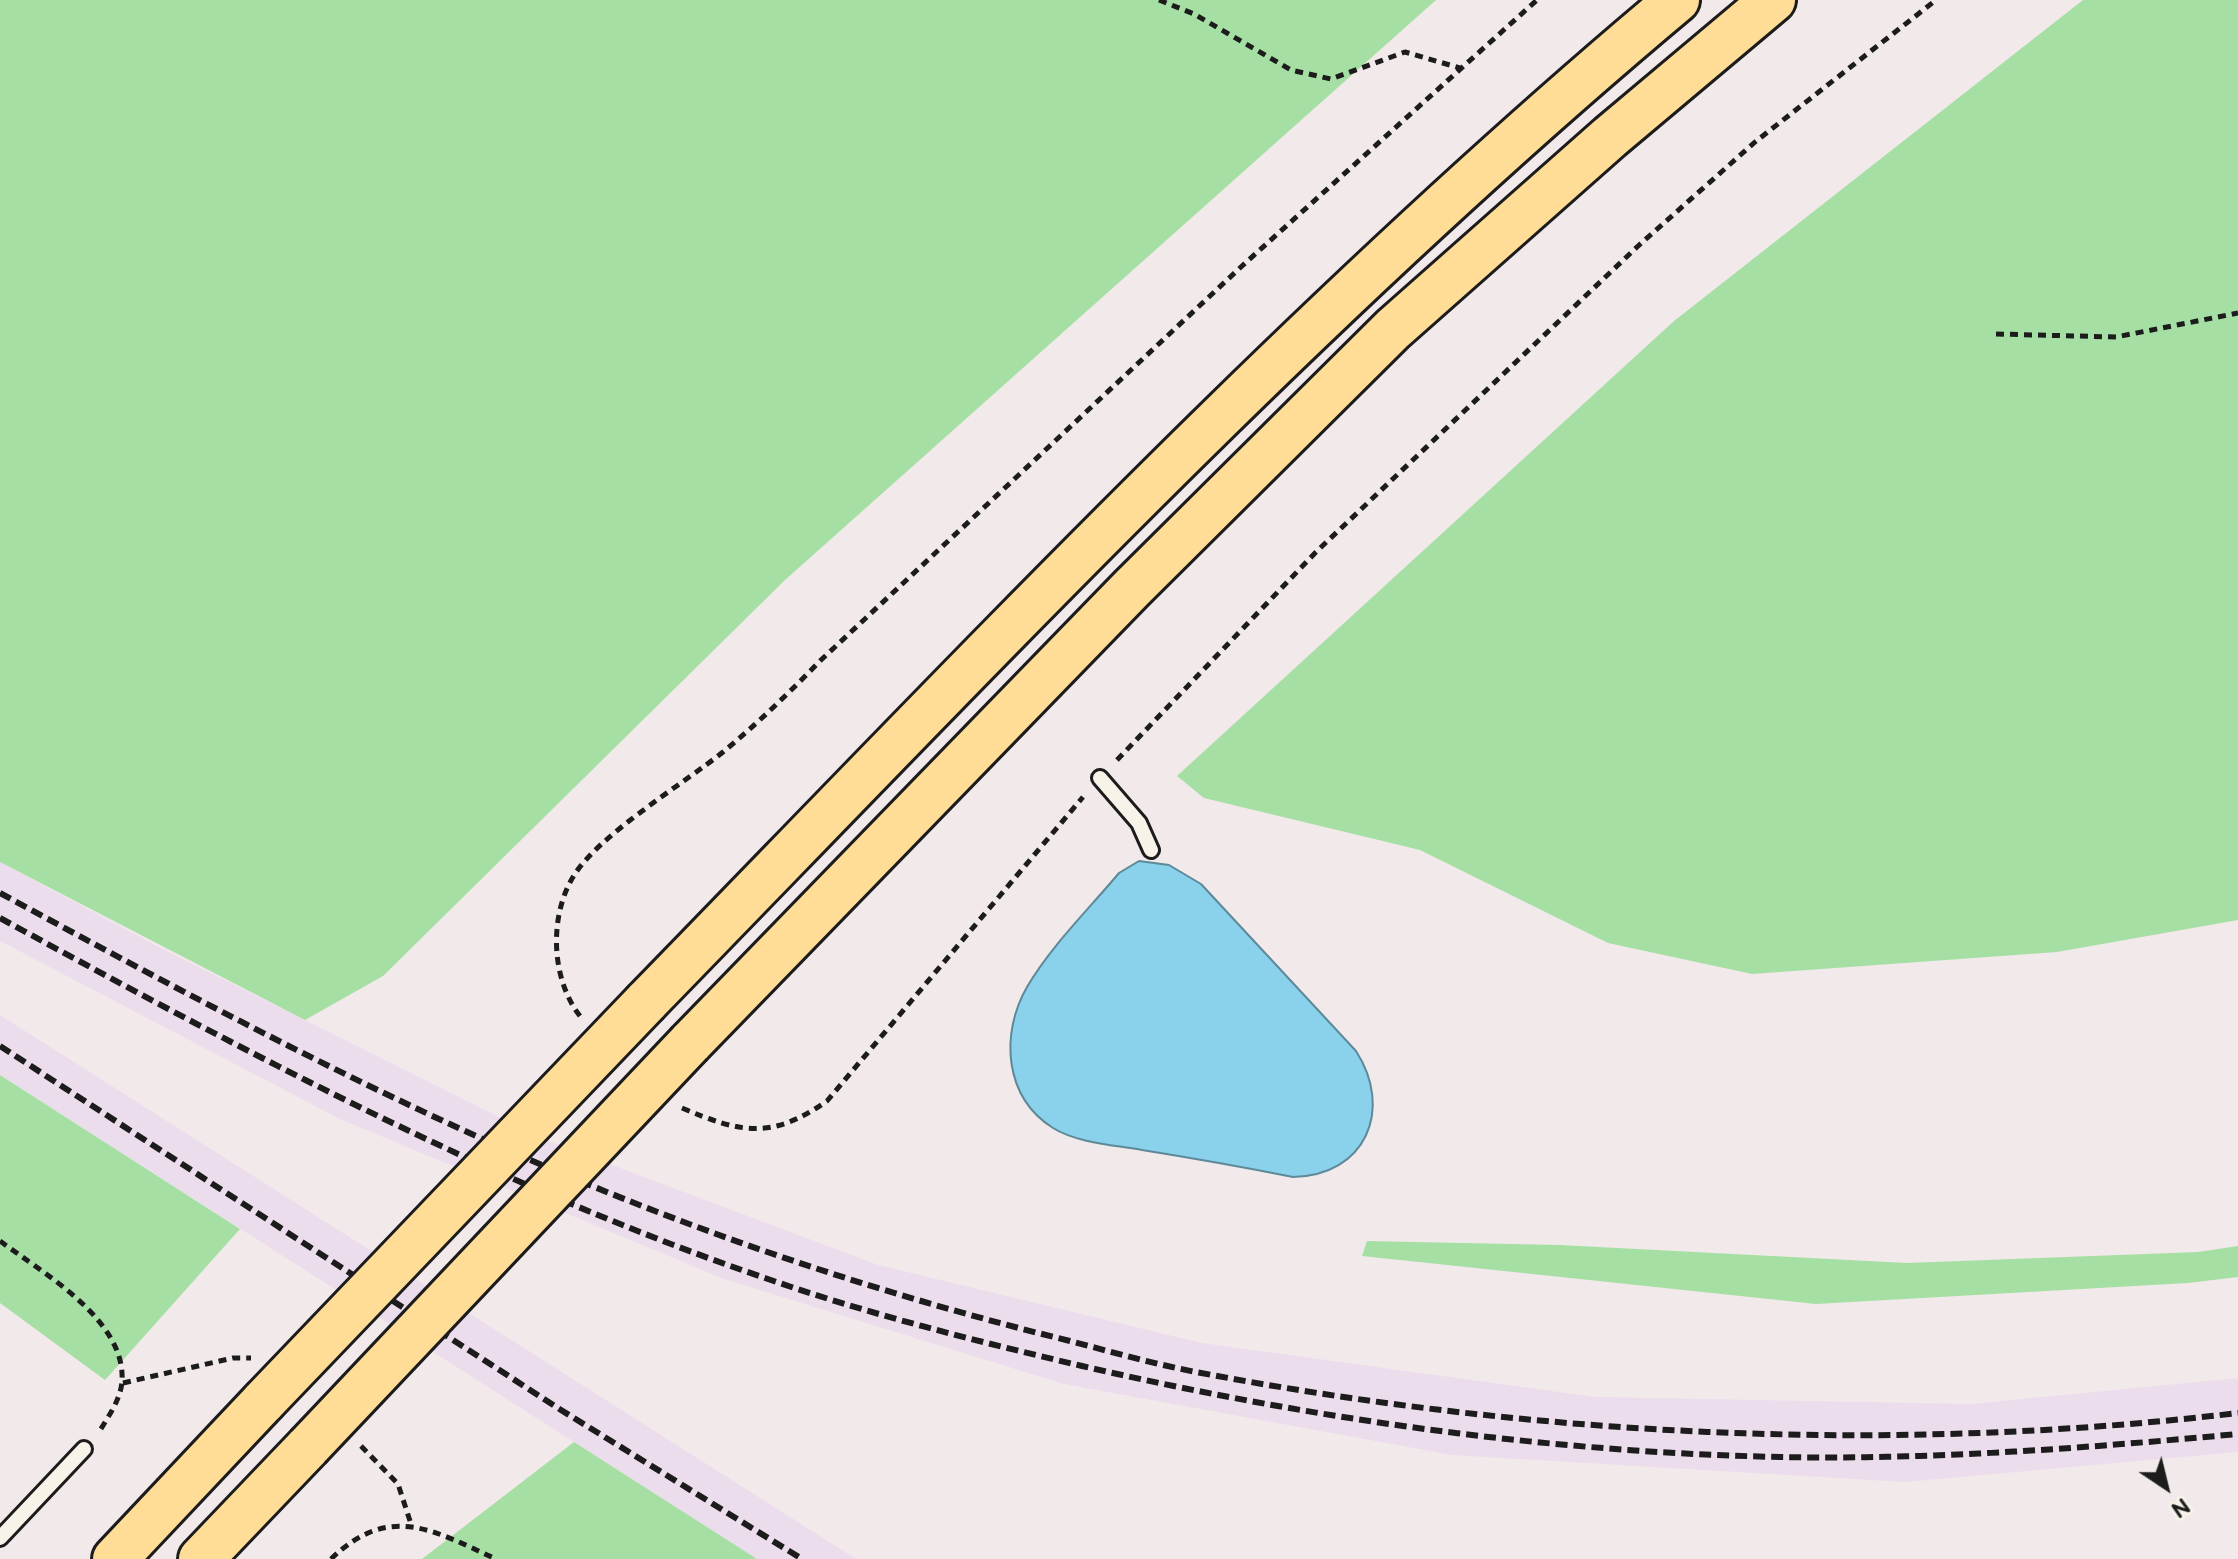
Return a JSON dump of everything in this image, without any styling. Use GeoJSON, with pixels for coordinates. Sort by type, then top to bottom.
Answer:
{"type":"FeatureCollection","features":[{"type":"Feature","properties":{"kind":"main road"},"geometry":{"type":"LineString","coordinates":[[115,1559],[646,1002],[1076,560],[1358,282],[1564,95],[1677,0]]}},
{"type":"Feature","properties":{"kind":"main road"},"geometry":{"type":"LineString","coordinates":[[201,1559],[690,1043],[1132,588],[1393,329],[1610,137],[1773,0]]}},
{"type":"Feature","properties":{"kind":"lane"},"geometry":{"type":"LineString","coordinates":[[1100,778],[1139,823],[1151,850]]}},
{"type":"Feature","properties":{"kind":"lane"},"geometry":{"type":"LineString","coordinates":[[0,1538],[84,1449]]}},
{"type":"Feature","properties":{"kind":"path"},"geometry":{"type":"LineString","coordinates":[[1159,0],[1194,14],[1291,70],[1331,79],[1405,52],[1460,69]]}},
{"type":"Feature","properties":{"kind":"path"},"geometry":{"type":"LineString","coordinates":[[584,1021],[566,998],[557,952],[558,911],[573,876],[614,834],[723,752],[779,704],[831,650],[1242,266],[1537,0]]}},
{"type":"Feature","properties":{"kind":"path"},"geometry":{"type":"LineString","coordinates":[[670,1099],[681,1108],[741,1130],[798,1121],[827,1101],[1100,778],[1316,552],[1637,247],[1755,142],[1936,0]]}},
{"type":"Feature","properties":{"kind":"path"},"geometry":{"type":"LineString","coordinates":[[1996,334],[2116,337],[2238,313]]}},
{"type":"Feature","properties":{"kind":"path"},"geometry":{"type":"LineString","coordinates":[[0,1241],[73,1295],[100,1322],[120,1351],[123,1383],[113,1409],[84,1449]]}},
{"type":"Feature","properties":{"kind":"path"},"geometry":{"type":"LineString","coordinates":[[123,1383],[233,1358]]}},
{"type":"Feature","properties":{"kind":"path"},"geometry":{"type":"LineString","coordinates":[[377,1462],[398,1484],[411,1524]]}},
{"type":"Feature","properties":{"kind":"path"},"geometry":{"type":"LineString","coordinates":[[331,1559],[363,1535],[411,1524],[433,1529],[496,1559]]}},
{"type":"Feature","properties":{"kind":"shaded area"},"geometry":{"type":"Polygon","coordinates":[[[0,862],[155,945],[543,1139],[878,1265],[1202,1343],[1595,1397],[1971,1404],[2238,1378],[2238,1452],[1905,1482],[1452,1455],[1064,1384],[724,1279],[340,1119],[0,941],[0,862]]]}},
{"type":"Feature","properties":{"kind":"shaded area"},"geometry":{"type":"Polygon","coordinates":[[[0,1015],[856,1559],[757,1559],[0,1075],[0,1015]]]}},
{"type":"Feature","properties":{"kind":"green space"},"geometry":{"type":"Polygon","coordinates":[[[0,0],[1436,0],[785,580],[383,976],[305,1020],[0,862],[0,0]]]}},
{"type":"Feature","properties":{"kind":"green space"},"geometry":{"type":"Polygon","coordinates":[[[2083,0],[2238,0],[2238,920],[2057,952],[1752,974],[1608,943],[1420,850],[1204,798],[1177,776],[1674,321],[2083,0]]]}},
{"type":"Feature","properties":{"kind":"green space"},"geometry":{"type":"Polygon","coordinates":[[[0,1075],[240,1229],[105,1380],[0,1303],[0,1075]]]}},
{"type":"Feature","properties":{"kind":"green space"},"geometry":{"type":"Polygon","coordinates":[[[1367,1241],[1560,1245],[1907,1263],[2198,1252],[2238,1246],[2238,1277],[2188,1283],[1816,1304],[1362,1256],[1367,1241]]]}},
{"type":"Feature","properties":{"kind":"green space"},"geometry":{"type":"Polygon","coordinates":[[[574,1442],[757,1559],[422,1559],[574,1442]]]}},
{"type":"Feature","properties":{"kind":"water"},"geometry":{"type":"Polygon","coordinates":[[[1139,861],[1169,865],[1201,884],[1356,1051],[1367,1073],[1372,1095],[1372,1117],[1366,1136],[1355,1152],[1339,1165],[1318,1174],[1293,1177],[1096,1143],[1053,1128],[1024,1100],[1016,1082],[1010,1044],[1018,1005],[1059,942],[1119,873],[1139,861]]]}},
{"type":"Feature","properties":{"kind":"railway"},"geometry":{"type":"LineString","coordinates":[[0,893],[351,1077],[495,1144],[629,1201],[753,1247],[879,1288],[1006,1325],[1164,1365],[1325,1394],[1454,1412],[1716,1432],[1847,1435],[1978,1433],[2108,1426],[2238,1413]]}},
{"type":"Feature","properties":{"kind":"railway"},"geometry":{"type":"LineString","coordinates":[[0,918],[280,1067],[471,1160],[568,1202],[666,1242],[804,1291],[922,1326],[1082,1366],[1255,1402],[1429,1430],[1692,1454],[1780,1457],[1952,1455],[2238,1434]]}},
{"type":"Feature","properties":{"kind":"railway"},"geometry":{"type":"LineString","coordinates":[[0,1046],[561,1410],[802,1559]]}}]}
